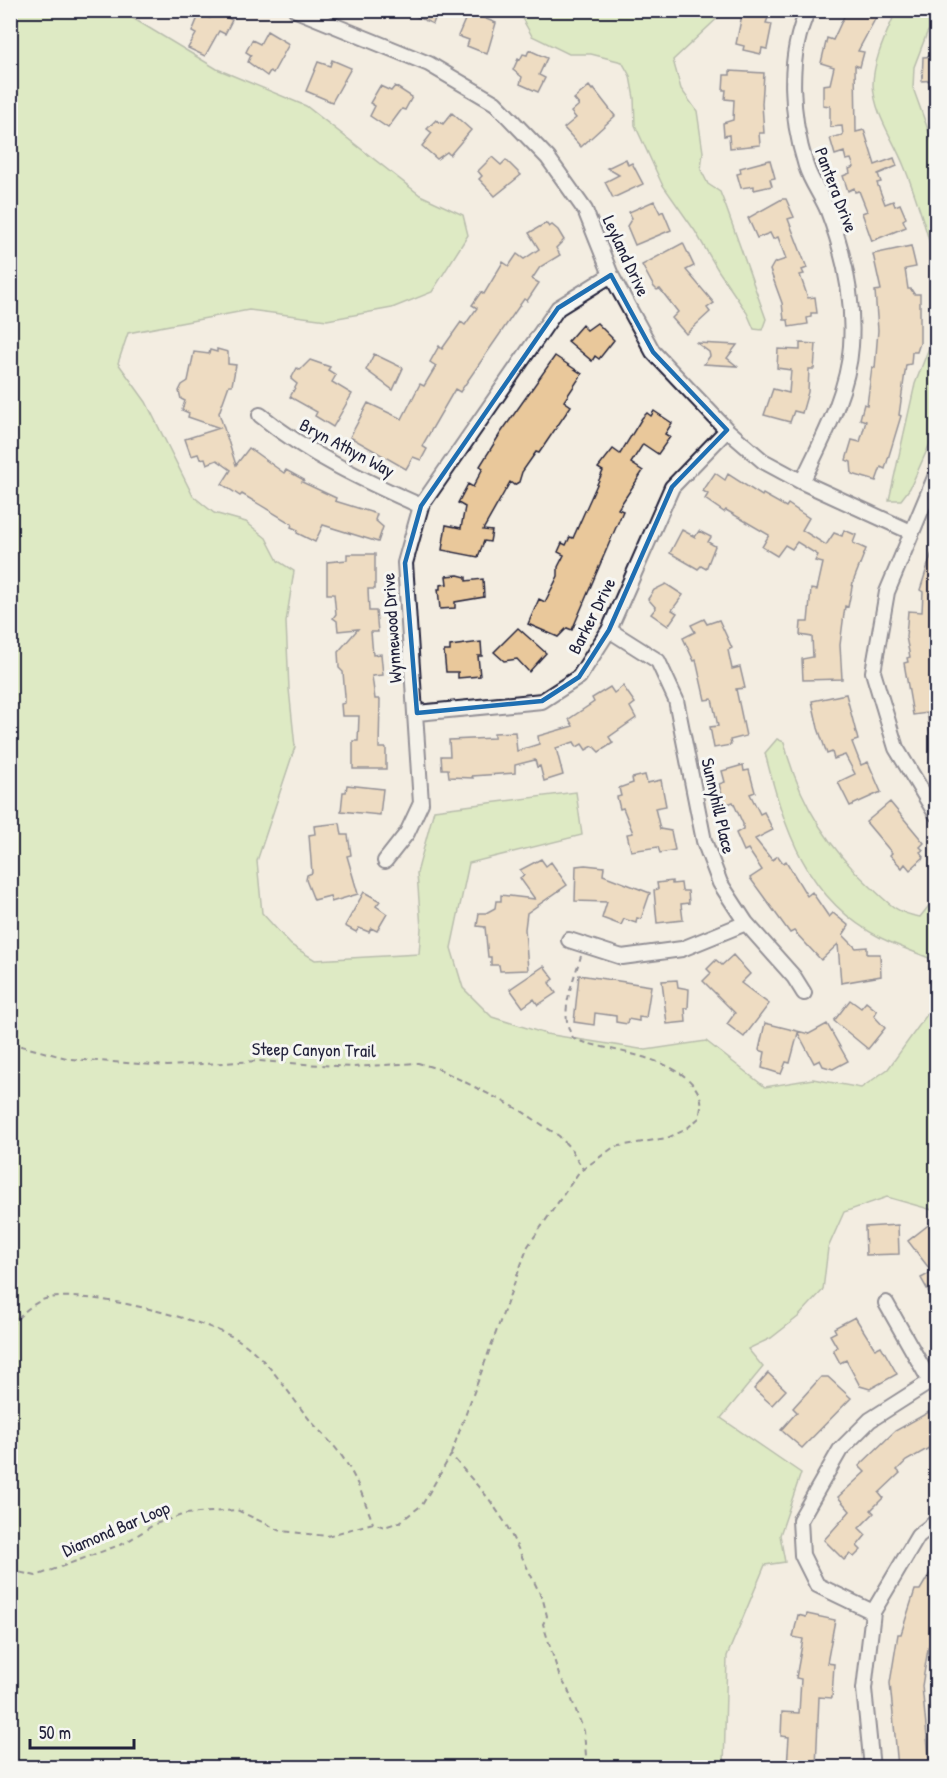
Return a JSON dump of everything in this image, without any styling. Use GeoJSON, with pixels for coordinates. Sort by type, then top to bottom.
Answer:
{"type":"FeatureCollection","features":[{"type":"Feature","properties":{"kind":"street","name":"Leyland Drive"},"geometry":{"type":"LineString","coordinates":[[296,10],[429,64],[495,103],[548,158],[585,210],[611,275],[653,352],[727,430],[763,461],[802,482],[911,532]]}},
{"type":"Feature","properties":{"kind":"street","name":"Pantera Drive"},"geometry":{"type":"LineString","coordinates":[[802,482],[828,428],[842,389],[851,347],[849,296],[841,253],[828,211],[807,169],[796,131],[794,83],[798,33],[808,10]]}},
{"type":"Feature","properties":{"kind":"street","name":"Wynnewood Drive"},"geometry":{"type":"LineString","coordinates":[[385,861],[407,833],[421,803],[417,714],[405,563],[422,506],[558,308],[611,275]]}},
{"type":"Feature","properties":{"kind":"street","name":"Bryn Athyn Way"},"geometry":{"type":"LineString","coordinates":[[260,415],[282,433],[351,475],[422,506]]}},
{"type":"Feature","properties":{"kind":"street","name":"Barker Drive"},"geometry":{"type":"LineString","coordinates":[[417,714],[542,701],[579,677],[609,630],[672,487],[727,430]]}},
{"type":"Feature","properties":{"kind":"street"},"geometry":{"type":"LineString","coordinates":[[936,475],[886,592],[873,672],[896,748],[936,814]]}},
{"type":"Feature","properties":{"kind":"street","name":"Sunnyhill Place"},"geometry":{"type":"LineString","coordinates":[[609,630],[658,661],[676,700],[704,841],[720,883],[746,923],[794,977],[804,993]]}},
{"type":"Feature","properties":{"kind":"street"},"geometry":{"type":"LineString","coordinates":[[569,940],[622,957],[682,950],[746,923]]}},
{"type":"Feature","properties":{"kind":"street"},"geometry":{"type":"LineString","coordinates":[[873,1612],[817,1586],[802,1555],[800,1520],[840,1450],[870,1419],[933,1379],[886,1303]]}},
{"type":"Feature","properties":{"kind":"street"},"geometry":{"type":"LineString","coordinates":[[872,1767],[864,1689],[873,1612],[918,1536],[936,1522]]}},
{"type":"Feature","properties":{"kind":"path","name":"Diamond Bar Loop"},"geometry":{"type":"LineString","coordinates":[[10,1570],[36,1576],[125,1543],[156,1524],[185,1514],[237,1510],[280,1531],[327,1536],[373,1523],[384,1527],[400,1522],[422,1505],[451,1455],[528,1246],[583,1169],[614,1147],[667,1138],[685,1130],[699,1118],[702,1101],[692,1081],[679,1070],[655,1061],[574,1039],[568,1031],[565,1016],[584,945]]}},
{"type":"Feature","properties":{"kind":"path","name":"Steep Canyon Trail"},"geometry":{"type":"LineString","coordinates":[[10,1043],[70,1059],[167,1066],[258,1061],[352,1067],[418,1064],[439,1069],[520,1110],[559,1136],[571,1149],[583,1169]]}},
{"type":"Feature","properties":{"kind":"path"},"geometry":{"type":"LineString","coordinates":[[10,1326],[25,1311],[43,1300],[63,1296],[105,1299],[156,1311],[217,1330],[241,1341],[284,1384],[309,1419],[345,1460],[373,1523]]}},
{"type":"Feature","properties":{"kind":"path"},"geometry":{"type":"LineString","coordinates":[[451,1455],[489,1499],[506,1524],[543,1600],[546,1616],[543,1624],[559,1675],[568,1690],[584,1731],[587,1767]]}},
{"type":"Feature","properties":{"kind":"highlighted area"},"geometry":{"type":"Polygon","coordinates":[[[611,275],[653,352],[727,430],[672,487],[609,630],[579,677],[542,701],[417,713],[405,563],[421,506],[558,308],[611,275]]]}},
{"type":"Feature","properties":{"kind":"green space"},"geometry":{"type":"Polygon","coordinates":[[[11,10],[121,11],[217,69],[306,106],[420,195],[463,215],[468,235],[432,292],[392,308],[327,320],[249,310],[128,333],[118,363],[146,402],[193,496],[214,513],[246,522],[266,538],[278,561],[294,571],[286,622],[289,689],[295,747],[257,861],[262,913],[291,945],[315,960],[419,954],[421,928],[417,873],[434,810],[576,792],[582,835],[469,863],[451,948],[463,988],[492,1017],[546,1034],[646,1050],[706,1041],[765,1087],[813,1079],[861,1088],[888,1069],[936,1002],[936,1211],[887,1197],[844,1212],[828,1248],[823,1290],[798,1317],[771,1338],[748,1349],[763,1367],[721,1418],[801,1473],[780,1535],[785,1562],[765,1565],[727,1656],[724,1767],[11,1767],[11,10]]]}},
{"type":"Feature","properties":{"kind":"green space"},"geometry":{"type":"Polygon","coordinates":[[[518,11],[725,11],[673,60],[681,89],[697,111],[703,152],[701,170],[708,184],[720,192],[726,207],[766,319],[762,330],[754,329],[747,313],[695,231],[662,184],[635,125],[630,76],[622,62],[591,54],[569,54],[532,36],[518,11]]]}},
{"type":"Feature","properties":{"kind":"green space"},"geometry":{"type":"Polygon","coordinates":[[[896,11],[936,11],[936,22],[927,33],[914,67],[913,88],[936,152],[936,266],[913,190],[874,96],[875,66],[896,11]]]}},
{"type":"Feature","properties":{"kind":"green space"},"geometry":{"type":"Polygon","coordinates":[[[936,308],[936,430],[910,488],[901,500],[889,500],[915,384],[934,335],[936,308]]]}},
{"type":"Feature","properties":{"kind":"green space"},"geometry":{"type":"Polygon","coordinates":[[[777,739],[784,742],[797,783],[816,821],[855,872],[898,910],[912,915],[920,917],[936,897],[936,961],[881,938],[855,922],[834,904],[816,883],[790,834],[772,781],[765,753],[777,739]]]}},
{"type":"Feature","properties":{"kind":"building"},"geometry":{"type":"Polygon","coordinates":[[[402,10],[438,10],[433,24],[402,10]]]}},
{"type":"Feature","properties":{"kind":"building"},"geometry":{"type":"Polygon","coordinates":[[[743,10],[771,10],[766,23],[772,24],[767,49],[762,48],[761,54],[743,50],[744,46],[736,44],[743,10]]]}},
{"type":"Feature","properties":{"kind":"building"},"geometry":{"type":"Polygon","coordinates":[[[847,10],[880,10],[858,51],[864,52],[860,67],[855,65],[856,132],[864,130],[875,165],[894,158],[897,166],[878,174],[881,182],[877,183],[885,204],[893,201],[895,206],[900,204],[906,218],[903,220],[906,227],[872,241],[862,213],[867,211],[859,191],[855,192],[854,188],[848,191],[843,176],[850,173],[849,169],[854,167],[851,159],[846,160],[844,152],[835,155],[830,138],[843,135],[842,126],[830,127],[830,106],[823,105],[823,85],[830,84],[834,67],[821,63],[827,38],[833,40],[847,10]]]}},
{"type":"Feature","properties":{"kind":"building"},"geometry":{"type":"Polygon","coordinates":[[[214,11],[232,20],[225,34],[219,31],[205,56],[188,48],[196,34],[192,32],[199,15],[210,18],[214,11]]]}},
{"type":"Feature","properties":{"kind":"building"},"geometry":{"type":"Polygon","coordinates":[[[474,14],[496,23],[487,54],[467,46],[469,40],[458,36],[467,15],[473,17],[474,14]]]}},
{"type":"Feature","properties":{"kind":"building"},"geometry":{"type":"Polygon","coordinates":[[[267,31],[289,44],[273,73],[270,71],[267,76],[248,62],[251,55],[246,52],[252,40],[260,44],[267,31]]]}},
{"type":"Feature","properties":{"kind":"building"},"geometry":{"type":"Polygon","coordinates":[[[529,50],[547,58],[539,75],[545,78],[538,92],[520,84],[522,77],[513,70],[518,59],[520,60],[523,54],[527,55],[529,50]]]}},
{"type":"Feature","properties":{"kind":"building"},"geometry":{"type":"Polygon","coordinates":[[[936,56],[936,80],[922,81],[923,57],[936,56]]]}},
{"type":"Feature","properties":{"kind":"building"},"geometry":{"type":"Polygon","coordinates":[[[332,60],[351,68],[332,102],[306,91],[318,62],[330,66],[332,60]]]}},
{"type":"Feature","properties":{"kind":"building"},"geometry":{"type":"Polygon","coordinates":[[[730,71],[764,73],[762,104],[764,133],[759,133],[760,145],[730,148],[729,135],[724,136],[723,123],[733,120],[734,100],[725,99],[726,90],[723,90],[724,75],[730,75],[730,71]]]}},
{"type":"Feature","properties":{"kind":"building"},"geometry":{"type":"Polygon","coordinates":[[[380,86],[391,91],[395,86],[412,97],[405,110],[402,109],[388,128],[370,116],[375,106],[370,103],[380,86]]]}},
{"type":"Feature","properties":{"kind":"building"},"geometry":{"type":"Polygon","coordinates":[[[589,86],[592,90],[594,89],[615,116],[581,147],[564,128],[576,118],[571,112],[579,105],[574,99],[589,86]]]}},
{"type":"Feature","properties":{"kind":"building"},"geometry":{"type":"Polygon","coordinates":[[[452,113],[471,130],[450,155],[447,152],[437,159],[422,146],[432,133],[427,129],[436,120],[443,124],[452,113]]]}},
{"type":"Feature","properties":{"kind":"building"},"geometry":{"type":"Polygon","coordinates":[[[492,157],[501,165],[506,160],[521,175],[495,196],[479,179],[482,176],[478,171],[492,157]]]}},
{"type":"Feature","properties":{"kind":"building"},"geometry":{"type":"Polygon","coordinates":[[[626,159],[628,165],[632,163],[643,184],[613,198],[605,182],[619,175],[607,168],[626,159]]]}},
{"type":"Feature","properties":{"kind":"building"},"geometry":{"type":"Polygon","coordinates":[[[770,160],[775,178],[770,179],[772,186],[754,190],[754,186],[741,188],[737,174],[741,173],[740,168],[770,160]]]}},
{"type":"Feature","properties":{"kind":"building"},"geometry":{"type":"Polygon","coordinates":[[[786,199],[794,217],[788,219],[807,268],[802,270],[804,274],[800,275],[808,298],[815,297],[817,313],[811,313],[811,317],[807,318],[808,324],[789,327],[788,320],[784,320],[782,303],[770,270],[774,263],[786,259],[778,237],[773,239],[770,233],[757,238],[748,218],[786,199]]]}},
{"type":"Feature","properties":{"kind":"building"},"geometry":{"type":"Polygon","coordinates":[[[654,201],[660,213],[663,211],[671,230],[635,245],[627,226],[632,218],[629,212],[654,201]]]}},
{"type":"Feature","properties":{"kind":"building"},"geometry":{"type":"Polygon","coordinates":[[[546,223],[549,227],[552,225],[558,230],[564,240],[556,248],[560,255],[540,267],[532,279],[539,283],[527,301],[524,299],[460,392],[455,389],[422,446],[427,449],[421,460],[413,457],[406,469],[350,437],[368,403],[402,419],[420,384],[424,386],[436,366],[430,362],[439,346],[442,349],[461,322],[465,325],[477,308],[472,305],[481,292],[484,294],[503,262],[509,266],[517,254],[524,259],[539,249],[529,233],[546,223]]]}},
{"type":"Feature","properties":{"kind":"building"},"geometry":{"type":"Polygon","coordinates":[[[683,243],[694,266],[686,270],[714,303],[707,308],[710,312],[686,334],[672,318],[678,312],[660,289],[657,290],[654,287],[642,265],[683,243]]]}},
{"type":"Feature","properties":{"kind":"building"},"geometry":{"type":"Polygon","coordinates":[[[911,246],[916,267],[905,269],[908,289],[911,289],[914,294],[920,294],[920,343],[917,352],[912,352],[911,364],[906,365],[899,415],[901,416],[885,469],[881,467],[876,481],[852,474],[851,462],[846,460],[852,440],[860,442],[866,421],[860,419],[864,404],[867,405],[872,367],[875,368],[878,330],[875,291],[881,290],[873,254],[911,246]]]}},
{"type":"Feature","properties":{"kind":"building"},"geometry":{"type":"Polygon","coordinates":[[[597,323],[614,340],[599,359],[595,356],[592,361],[568,341],[582,325],[587,330],[597,323]]]}},
{"type":"Feature","properties":{"kind":"building"},"geometry":{"type":"Polygon","coordinates":[[[697,343],[737,345],[727,358],[737,366],[704,364],[710,356],[709,352],[697,343]]]}},
{"type":"Feature","properties":{"kind":"building"},"geometry":{"type":"Polygon","coordinates":[[[800,343],[816,344],[814,369],[809,369],[808,392],[802,413],[794,411],[790,422],[764,415],[773,389],[789,393],[791,370],[777,368],[778,349],[800,350],[800,343]]]}},
{"type":"Feature","properties":{"kind":"building"},"geometry":{"type":"Polygon","coordinates":[[[217,349],[228,352],[228,364],[236,365],[232,385],[229,385],[219,413],[236,465],[249,448],[284,473],[286,470],[304,480],[302,482],[336,498],[335,501],[377,514],[375,520],[383,527],[378,542],[323,525],[315,542],[297,533],[298,530],[291,527],[292,524],[222,484],[231,470],[217,460],[207,464],[205,458],[200,459],[198,454],[191,456],[185,439],[220,428],[188,417],[189,413],[182,410],[185,401],[181,399],[179,391],[188,381],[194,352],[209,354],[210,350],[217,352],[217,349]]]}},
{"type":"Feature","properties":{"kind":"building"},"geometry":{"type":"Polygon","coordinates":[[[374,354],[403,368],[393,390],[366,370],[374,354]]]}},
{"type":"Feature","properties":{"kind":"building"},"geometry":{"type":"Polygon","coordinates":[[[555,356],[582,374],[564,401],[571,406],[539,453],[536,452],[522,472],[519,482],[514,485],[510,482],[483,530],[492,531],[490,542],[484,541],[478,557],[442,550],[446,525],[461,528],[465,507],[458,503],[468,484],[473,487],[483,468],[480,466],[500,434],[555,356]]]}},
{"type":"Feature","properties":{"kind":"building"},"geometry":{"type":"Polygon","coordinates":[[[310,360],[330,367],[328,370],[336,375],[332,382],[352,394],[333,427],[315,416],[317,412],[290,397],[297,384],[291,379],[297,368],[300,370],[310,360]]]}},
{"type":"Feature","properties":{"kind":"building"},"geometry":{"type":"Polygon","coordinates":[[[654,411],[672,423],[665,434],[670,437],[658,454],[643,444],[631,463],[643,471],[618,509],[623,511],[572,630],[567,628],[558,637],[528,624],[539,599],[545,602],[558,576],[558,567],[564,555],[558,552],[562,543],[566,545],[570,537],[573,538],[603,471],[598,468],[613,449],[620,454],[642,418],[647,413],[651,416],[654,411]]]}},
{"type":"Feature","properties":{"kind":"building"},"geometry":{"type":"Polygon","coordinates":[[[715,473],[725,480],[728,474],[762,496],[763,494],[786,507],[788,504],[809,518],[802,530],[826,545],[834,533],[842,536],[844,530],[856,535],[853,543],[866,549],[853,582],[848,607],[845,606],[840,645],[842,679],[803,680],[802,659],[813,657],[812,637],[800,635],[801,622],[808,622],[811,589],[817,590],[823,563],[815,561],[818,555],[797,542],[792,549],[785,545],[777,556],[762,547],[769,535],[726,510],[724,512],[705,499],[708,494],[703,491],[715,473]]]}},
{"type":"Feature","properties":{"kind":"building"},"geometry":{"type":"Polygon","coordinates":[[[682,530],[695,537],[699,531],[711,537],[708,542],[715,546],[706,569],[701,566],[698,569],[670,553],[682,530]]]}},
{"type":"Feature","properties":{"kind":"building"},"geometry":{"type":"Polygon","coordinates":[[[934,546],[936,733],[930,734],[927,713],[913,715],[904,663],[908,662],[907,658],[910,657],[906,637],[908,611],[922,612],[923,592],[920,590],[934,546]]]}},
{"type":"Feature","properties":{"kind":"building"},"geometry":{"type":"Polygon","coordinates":[[[347,554],[375,554],[375,589],[368,589],[369,611],[376,611],[378,632],[371,632],[373,655],[381,654],[383,675],[372,676],[375,699],[380,699],[379,748],[386,748],[386,769],[353,769],[353,741],[358,741],[359,716],[342,716],[341,704],[345,703],[345,696],[338,652],[358,629],[338,631],[337,621],[333,618],[336,614],[334,594],[327,594],[327,562],[347,560],[347,554]]]}},
{"type":"Feature","properties":{"kind":"building"},"geometry":{"type":"Polygon","coordinates":[[[446,576],[466,577],[466,581],[483,579],[484,597],[455,602],[455,608],[440,609],[438,589],[440,585],[447,584],[446,576]]]}},
{"type":"Feature","properties":{"kind":"building"},"geometry":{"type":"Polygon","coordinates":[[[666,584],[683,595],[672,610],[677,613],[668,626],[651,614],[656,608],[648,599],[654,590],[666,584]]]}},
{"type":"Feature","properties":{"kind":"building"},"geometry":{"type":"Polygon","coordinates":[[[704,619],[707,624],[719,620],[732,648],[728,650],[732,669],[740,667],[745,688],[736,689],[746,736],[730,740],[731,745],[714,748],[710,727],[718,726],[712,699],[705,700],[696,660],[694,661],[683,638],[695,632],[691,625],[704,619]]]}},
{"type":"Feature","properties":{"kind":"building"},"geometry":{"type":"Polygon","coordinates":[[[518,628],[546,653],[529,672],[517,659],[504,661],[494,652],[518,628]]]}},
{"type":"Feature","properties":{"kind":"building"},"geometry":{"type":"Polygon","coordinates":[[[481,642],[482,656],[478,656],[480,676],[458,678],[458,672],[446,672],[444,651],[450,651],[450,646],[481,642]]]}},
{"type":"Feature","properties":{"kind":"building"},"geometry":{"type":"Polygon","coordinates":[[[623,686],[635,703],[630,707],[636,718],[609,737],[613,743],[599,752],[593,746],[586,750],[582,744],[577,747],[574,742],[556,748],[563,775],[544,781],[540,766],[537,767],[535,760],[515,765],[515,773],[472,776],[473,778],[449,777],[448,769],[442,769],[441,756],[450,756],[449,740],[494,738],[494,733],[515,732],[517,751],[539,744],[538,736],[573,726],[569,719],[594,702],[592,698],[610,687],[614,693],[623,686]]]}},
{"type":"Feature","properties":{"kind":"building"},"geometry":{"type":"Polygon","coordinates":[[[846,694],[858,740],[852,742],[861,765],[868,762],[881,792],[850,806],[838,782],[855,774],[845,755],[834,759],[832,752],[827,754],[812,701],[846,694]]]}},
{"type":"Feature","properties":{"kind":"building"},"geometry":{"type":"Polygon","coordinates":[[[743,765],[744,771],[749,770],[755,792],[750,794],[760,814],[764,812],[773,830],[755,839],[772,860],[778,856],[783,863],[786,861],[807,896],[812,892],[829,917],[833,913],[849,926],[843,935],[856,948],[867,947],[867,954],[880,954],[881,976],[841,983],[838,944],[821,960],[794,931],[790,933],[750,878],[762,870],[748,849],[744,851],[736,833],[743,829],[743,824],[733,802],[725,805],[719,784],[725,782],[722,771],[743,765]]]}},
{"type":"Feature","properties":{"kind":"building"},"geometry":{"type":"Polygon","coordinates":[[[645,775],[647,783],[661,780],[666,806],[655,808],[660,829],[671,831],[675,850],[660,853],[658,847],[631,851],[627,834],[633,833],[623,808],[620,809],[617,797],[621,796],[619,788],[633,783],[632,778],[645,775]]]}},
{"type":"Feature","properties":{"kind":"building"},"geometry":{"type":"Polygon","coordinates":[[[347,785],[383,789],[380,815],[341,811],[343,792],[346,792],[347,785]]]}},
{"type":"Feature","properties":{"kind":"building"},"geometry":{"type":"Polygon","coordinates":[[[890,802],[924,843],[920,847],[923,850],[920,852],[924,857],[910,870],[905,864],[902,868],[890,855],[892,853],[866,822],[890,802]]]}},
{"type":"Feature","properties":{"kind":"building"},"geometry":{"type":"Polygon","coordinates":[[[340,823],[342,835],[348,835],[351,855],[347,856],[358,894],[331,902],[330,896],[314,900],[306,880],[307,875],[312,873],[309,835],[315,834],[314,826],[340,823]]]}},
{"type":"Feature","properties":{"kind":"building"},"geometry":{"type":"Polygon","coordinates":[[[541,859],[546,866],[551,862],[567,885],[527,913],[525,929],[528,970],[500,971],[499,965],[491,965],[491,957],[488,957],[485,927],[477,926],[479,913],[486,913],[495,908],[496,901],[501,901],[501,895],[535,899],[520,878],[524,875],[520,870],[541,859]]]}},
{"type":"Feature","properties":{"kind":"building"},"geometry":{"type":"Polygon","coordinates":[[[576,866],[604,867],[603,875],[650,893],[641,919],[637,918],[636,923],[624,919],[621,925],[602,918],[607,902],[575,901],[576,866]]]}},
{"type":"Feature","properties":{"kind":"building"},"geometry":{"type":"Polygon","coordinates":[[[672,881],[672,884],[681,883],[682,891],[688,891],[689,903],[681,904],[683,920],[657,923],[654,890],[658,889],[657,883],[672,881]]]}},
{"type":"Feature","properties":{"kind":"building"},"geometry":{"type":"Polygon","coordinates":[[[364,892],[380,901],[376,906],[387,914],[377,931],[371,928],[369,932],[359,928],[356,932],[345,926],[364,892]]]}},
{"type":"Feature","properties":{"kind":"building"},"geometry":{"type":"Polygon","coordinates":[[[733,955],[750,974],[741,983],[769,1004],[744,1037],[727,1024],[735,1013],[703,981],[711,973],[707,969],[716,960],[722,965],[733,955]]]}},
{"type":"Feature","properties":{"kind":"building"},"geometry":{"type":"Polygon","coordinates":[[[544,966],[554,979],[549,983],[556,993],[538,1005],[534,999],[523,1007],[510,989],[544,966]]]}},
{"type":"Feature","properties":{"kind":"building"},"geometry":{"type":"Polygon","coordinates":[[[579,975],[651,986],[646,1018],[639,1017],[639,1021],[628,1019],[627,1024],[616,1022],[616,1016],[595,1013],[594,1025],[574,1022],[579,975]]]}},
{"type":"Feature","properties":{"kind":"building"},"geometry":{"type":"Polygon","coordinates":[[[677,980],[678,987],[689,989],[688,1008],[685,1008],[686,1022],[667,1024],[662,981],[677,980]]]}},
{"type":"Feature","properties":{"kind":"building"},"geometry":{"type":"Polygon","coordinates":[[[850,1000],[861,1008],[866,1002],[877,1011],[874,1016],[885,1028],[868,1049],[834,1021],[850,1000]]]}},
{"type":"Feature","properties":{"kind":"building"},"geometry":{"type":"Polygon","coordinates":[[[765,1023],[809,1034],[827,1024],[848,1061],[833,1069],[823,1066],[820,1060],[814,1063],[798,1033],[790,1063],[786,1062],[781,1074],[762,1068],[765,1052],[759,1050],[765,1023]]]}},
{"type":"Feature","properties":{"kind":"building"},"geometry":{"type":"Polygon","coordinates":[[[931,1223],[936,1230],[936,1305],[921,1278],[932,1272],[908,1241],[931,1223]]]}},
{"type":"Feature","properties":{"kind":"building"},"geometry":{"type":"Polygon","coordinates":[[[898,1225],[899,1254],[866,1255],[865,1227],[898,1225]]]}},
{"type":"Feature","properties":{"kind":"building"},"geometry":{"type":"Polygon","coordinates":[[[855,1317],[875,1349],[881,1346],[897,1374],[870,1389],[860,1386],[846,1360],[840,1363],[833,1350],[837,1347],[830,1335],[836,1332],[834,1328],[855,1317]]]}},
{"type":"Feature","properties":{"kind":"building"},"geometry":{"type":"Polygon","coordinates":[[[768,1373],[786,1390],[772,1405],[754,1389],[768,1373]]]}},
{"type":"Feature","properties":{"kind":"building"},"geometry":{"type":"Polygon","coordinates":[[[821,1377],[828,1377],[851,1398],[802,1448],[781,1430],[797,1412],[793,1408],[821,1377]]]}},
{"type":"Feature","properties":{"kind":"building"},"geometry":{"type":"Polygon","coordinates":[[[936,1408],[936,1444],[906,1461],[897,1470],[900,1473],[879,1493],[883,1498],[871,1510],[874,1513],[859,1528],[866,1535],[857,1546],[861,1550],[854,1557],[850,1554],[844,1560],[824,1540],[850,1511],[838,1497],[865,1472],[859,1466],[895,1431],[936,1408]]]}},
{"type":"Feature","properties":{"kind":"building"},"geometry":{"type":"Polygon","coordinates":[[[936,1563],[936,1623],[928,1649],[922,1686],[930,1767],[898,1767],[890,1683],[898,1634],[901,1634],[915,1590],[920,1590],[936,1563]]]}},
{"type":"Feature","properties":{"kind":"building"},"geometry":{"type":"Polygon","coordinates":[[[807,1614],[835,1620],[827,1663],[834,1664],[832,1698],[819,1697],[816,1767],[787,1767],[789,1737],[781,1736],[782,1712],[799,1713],[801,1679],[796,1678],[803,1639],[793,1637],[798,1615],[806,1617],[807,1614]]]}}]}
